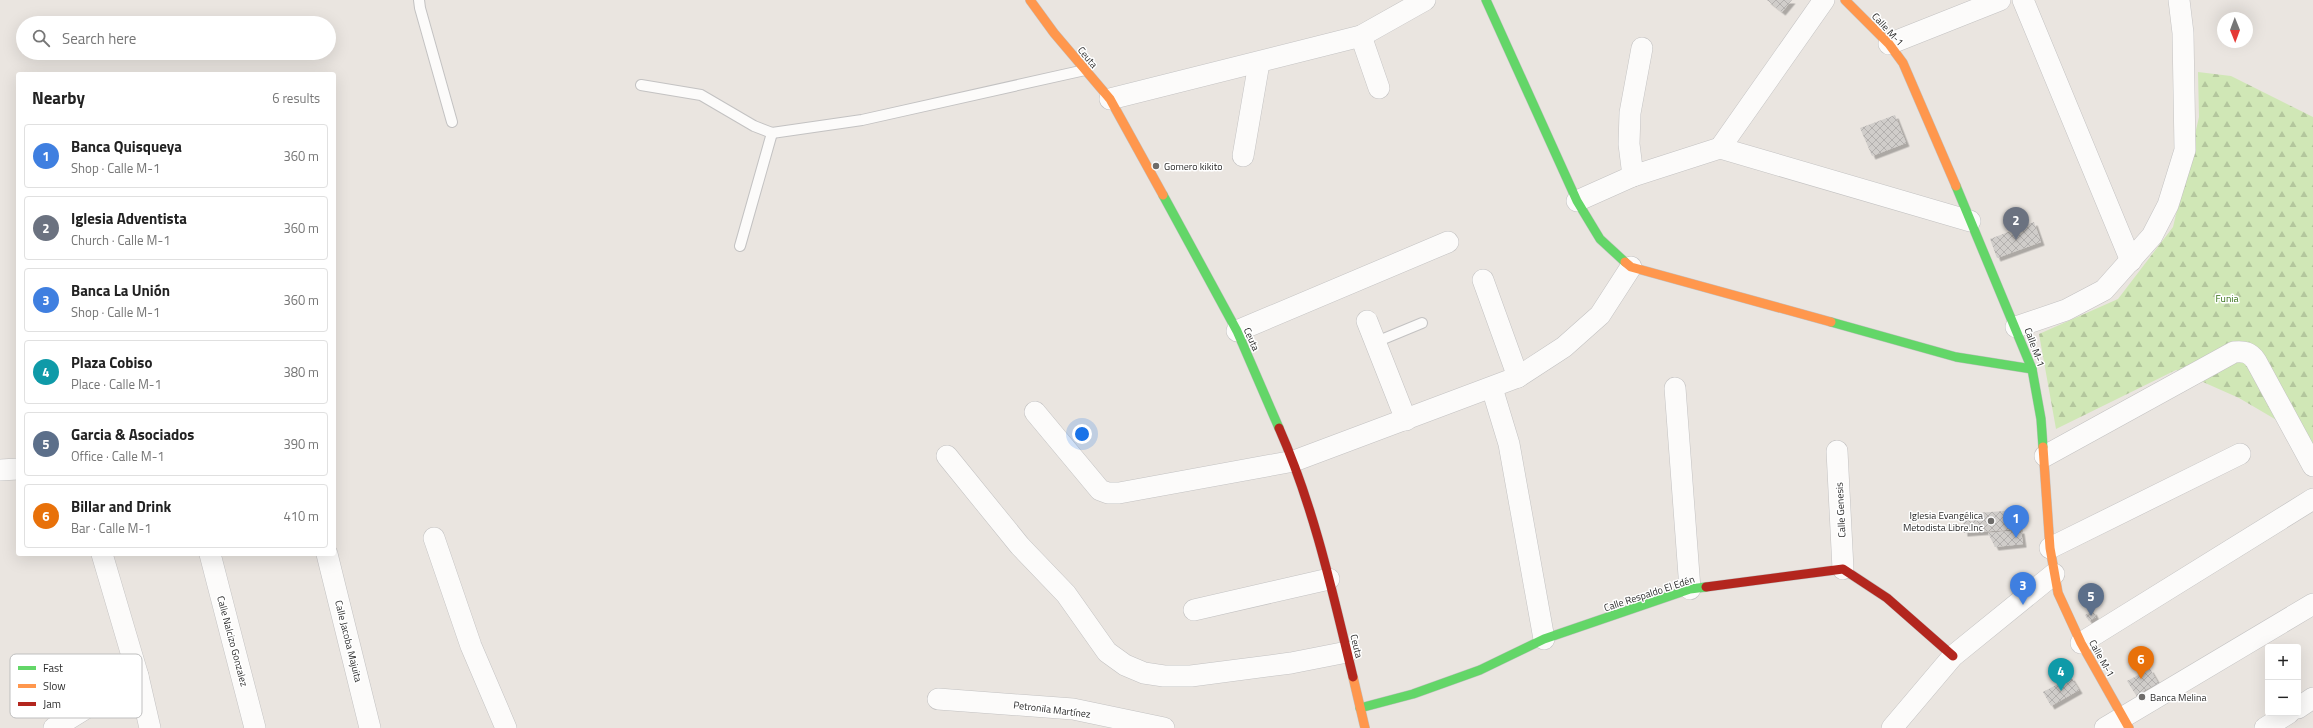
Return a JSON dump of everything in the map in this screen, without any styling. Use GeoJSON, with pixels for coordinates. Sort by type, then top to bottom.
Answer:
{"type":"FeatureCollection","features":[{"type":"Feature","properties":{"kind":"street","name":"Ceuta"},"geometry":{"type":"LineString","coordinates":[[1030,0],[1085,70],[1110,99],[1237,331],[1294,461],[1328,579],[1365,728]]}},
{"type":"Feature","properties":{"kind":"street"},"geometry":{"type":"LineString","coordinates":[[1110,99],[1259,63],[1360,36],[1425,0]]}},
{"type":"Feature","properties":{"kind":"street"},"geometry":{"type":"LineString","coordinates":[[1486,0],[1532,105],[1577,201],[1600,239],[1631,267],[1956,357],[2032,369]]}},
{"type":"Feature","properties":{"kind":"street"},"geometry":{"type":"LineString","coordinates":[[1720,148],[1824,0]]}},
{"type":"Feature","properties":{"kind":"street","name":"Calle M-1"},"geometry":{"type":"LineString","coordinates":[[1845,0],[1889,44],[1903,63],[2016,327],[2032,369],[2042,419],[2050,548],[2058,593],[2119,725]]}},
{"type":"Feature","properties":{"kind":"street"},"geometry":{"type":"LineString","coordinates":[[1889,44],[2000,0]]}},
{"type":"Feature","properties":{"kind":"street"},"geometry":{"type":"LineString","coordinates":[[2023,0],[2131,261]]}},
{"type":"Feature","properties":{"kind":"street"},"geometry":{"type":"LineString","coordinates":[[2016,327],[2066,310],[2104,290],[2152,236],[2168,205],[2186,150],[2183,33],[2179,0]]}},
{"type":"Feature","properties":{"kind":"street"},"geometry":{"type":"LineString","coordinates":[[1360,36],[1379,88]]}},
{"type":"Feature","properties":{"kind":"street"},"geometry":{"type":"LineString","coordinates":[[1633,176],[1629,144],[1630,113],[1642,48]]}},
{"type":"Feature","properties":{"kind":"street"},"geometry":{"type":"LineString","coordinates":[[1243,156],[1259,63]]}},
{"type":"Feature","properties":{"kind":"street"},"geometry":{"type":"LineString","coordinates":[[1577,201],[1633,176],[1720,148],[1970,221]]}},
{"type":"Feature","properties":{"kind":"street"},"geometry":{"type":"LineString","coordinates":[[1237,331],[1448,242]]}},
{"type":"Feature","properties":{"kind":"street"},"geometry":{"type":"LineString","coordinates":[[1035,412],[1100,490],[1108,493],[1119,493],[1294,461],[1518,377],[1564,347],[1600,315],[1631,267]]}},
{"type":"Feature","properties":{"kind":"street"},"geometry":{"type":"LineString","coordinates":[[1483,280],[1518,377]]}},
{"type":"Feature","properties":{"kind":"street"},"geometry":{"type":"LineString","coordinates":[[1367,321],[1406,420]]}},
{"type":"Feature","properties":{"kind":"street"},"geometry":{"type":"LineString","coordinates":[[2045,456],[2234,352],[2242,351],[2252,355],[2256,361],[2313,466]]}},
{"type":"Feature","properties":{"kind":"street"},"geometry":{"type":"LineString","coordinates":[[1492,388],[1508,444],[1544,639]]}},
{"type":"Feature","properties":{"kind":"street"},"geometry":{"type":"LineString","coordinates":[[1675,388],[1690,589]]}},
{"type":"Feature","properties":{"kind":"street","name":"Calle Genesis"},"geometry":{"type":"LineString","coordinates":[[1837,451],[1843,569]]}},
{"type":"Feature","properties":{"kind":"street"},"geometry":{"type":"LineString","coordinates":[[2050,548],[2240,454]]}},
{"type":"Feature","properties":{"kind":"street"},"geometry":{"type":"LineString","coordinates":[[948,456],[1020,546],[1066,594],[1107,652],[1125,664],[1144,673],[1164,676],[1191,676],[1291,663],[1347,652]]}},
{"type":"Feature","properties":{"kind":"street"},"geometry":{"type":"LineString","coordinates":[[0,470],[16,469]]}},
{"type":"Feature","properties":{"kind":"street"},"geometry":{"type":"LineString","coordinates":[[2081,643],[2313,499]]}},
{"type":"Feature","properties":{"kind":"street"},"geometry":{"type":"LineString","coordinates":[[434,538],[471,646],[506,728]]}},
{"type":"Feature","properties":{"kind":"street"},"geometry":{"type":"LineString","coordinates":[[103,556],[132,654]]}},
{"type":"Feature","properties":{"kind":"street","name":"Calle Nalcizo Gonzalez"},"geometry":{"type":"LineString","coordinates":[[211,556],[255,728]]}},
{"type":"Feature","properties":{"kind":"street","name":"Calle Jacoba Majuita"},"geometry":{"type":"LineString","coordinates":[[327,556],[370,728]]}},
{"type":"Feature","properties":{"kind":"street"},"geometry":{"type":"LineString","coordinates":[[1843,569],[1858,576],[1899,608],[1953,656]]}},
{"type":"Feature","properties":{"kind":"street","name":"Calle Respaldo El Edén"},"geometry":{"type":"LineString","coordinates":[[1360,708],[1413,694],[1480,670],[1544,639],[1690,589],[1843,569]]}},
{"type":"Feature","properties":{"kind":"street"},"geometry":{"type":"LineString","coordinates":[[1892,728],[1953,656],[2054,574]]}},
{"type":"Feature","properties":{"kind":"street"},"geometry":{"type":"LineString","coordinates":[[1194,610],[1328,579]]}},
{"type":"Feature","properties":{"kind":"street"},"geometry":{"type":"LineString","coordinates":[[2119,725],[2313,604]]}},
{"type":"Feature","properties":{"kind":"street"},"geometry":{"type":"LineString","coordinates":[[142,693],[150,728]]}},
{"type":"Feature","properties":{"kind":"street"},"geometry":{"type":"LineString","coordinates":[[2301,706],[2313,698]]}},
{"type":"Feature","properties":{"kind":"street","name":"Petronila Martínez"},"geometry":{"type":"LineString","coordinates":[[938,699],[1067,709],[1164,728]]}},
{"type":"Feature","properties":{"kind":"street"},"geometry":{"type":"LineString","coordinates":[[2265,728],[2285,716]]}},
{"type":"Feature","properties":{"kind":"street"},"geometry":{"type":"LineString","coordinates":[[54,728],[70,718]]}},
{"type":"Feature","properties":{"kind":"lane"},"geometry":{"type":"LineString","coordinates":[[420,0],[420,8],[452,122]]}},
{"type":"Feature","properties":{"kind":"lane"},"geometry":{"type":"LineString","coordinates":[[641,85],[701,95],[754,126],[772,133],[862,120],[1085,70]]}},
{"type":"Feature","properties":{"kind":"lane"},"geometry":{"type":"LineString","coordinates":[[740,246],[772,133]]}},
{"type":"Feature","properties":{"kind":"lane"},"geometry":{"type":"LineString","coordinates":[[1376,342],[1422,323]]}},
{"type":"Feature","properties":{"kind":"green space","name":"Funia"},"geometry":{"type":"Polygon","coordinates":[[[2198,72],[2231,76],[2313,117],[2313,448],[2307,438],[2239,398],[2176,370],[2056,429],[2039,334],[2118,299],[2173,227],[2199,117],[2198,72]]]}},
{"type":"Feature","properties":{"kind":"building"},"geometry":{"type":"Polygon","coordinates":[[[1767,0],[1792,0],[1782,12],[1767,0]]]}},
{"type":"Feature","properties":{"kind":"building"},"geometry":{"type":"Polygon","coordinates":[[[1895,115],[1906,143],[1872,156],[1860,128],[1895,115]]]}},
{"type":"Feature","properties":{"kind":"building"},"geometry":{"type":"Polygon","coordinates":[[[2034,222],[2041,242],[1997,258],[1990,239],[2034,222]]]}},
{"type":"Feature","properties":{"kind":"building","name":"Iglesia Evangélica Metodista Libre.Inc"},"geometry":{"type":"Polygon","coordinates":[[[2018,510],[2019,529],[1964,533],[1963,514],[2018,510]]]}},
{"type":"Feature","properties":{"kind":"building"},"geometry":{"type":"Polygon","coordinates":[[[2021,530],[2023,544],[1995,547],[1988,533],[2021,530]]]}},
{"type":"Feature","properties":{"kind":"building"},"geometry":{"type":"Polygon","coordinates":[[[2093,611],[2096,617],[2089,621],[2085,615],[2093,611]]]}},
{"type":"Feature","properties":{"kind":"building"},"geometry":{"type":"Polygon","coordinates":[[[2150,669],[2158,683],[2143,691],[2148,699],[2141,703],[2127,681],[2150,669]]]}},
{"type":"Feature","properties":{"kind":"building"},"geometry":{"type":"Polygon","coordinates":[[[2071,677],[2079,690],[2051,706],[2043,692],[2071,677]]]}},
{"type":"Feature","properties":{"kind":"traffic: fast"},"geometry":{"type":"LineString","coordinates":[[1486,0],[1577,201],[1600,239],[1625,262]]}},
{"type":"Feature","properties":{"kind":"traffic: fast"},"geometry":{"type":"LineString","coordinates":[[1956,186],[2032,369],[2041,419],[2043,447]]}},
{"type":"Feature","properties":{"kind":"traffic: fast"},"geometry":{"type":"LineString","coordinates":[[1163,195],[1237,331],[1279,428]]}},
{"type":"Feature","properties":{"kind":"traffic: fast"},"geometry":{"type":"LineString","coordinates":[[1831,322],[1956,357],[2032,369]]}},
{"type":"Feature","properties":{"kind":"traffic: fast"},"geometry":{"type":"LineString","coordinates":[[1360,708],[1413,694],[1480,670],[1544,639],[1690,589],[1706,587]]}},
{"type":"Feature","properties":{"kind":"traffic: slow"},"geometry":{"type":"LineString","coordinates":[[1030,0],[1054,33],[1110,99],[1163,195]]}},
{"type":"Feature","properties":{"kind":"traffic: slow"},"geometry":{"type":"LineString","coordinates":[[1845,0],[1889,44],[1903,63],[1956,186]]}},
{"type":"Feature","properties":{"kind":"traffic: slow"},"geometry":{"type":"LineString","coordinates":[[1625,262],[1631,267],[1831,322]]}},
{"type":"Feature","properties":{"kind":"traffic: slow"},"geometry":{"type":"LineString","coordinates":[[2043,447],[2050,548],[2058,593],[2081,643],[2129,728]]}},
{"type":"Feature","properties":{"kind":"traffic: slow"},"geometry":{"type":"LineString","coordinates":[[1353,677],[1365,728]]}},
{"type":"Feature","properties":{"kind":"traffic: jam"},"geometry":{"type":"LineString","coordinates":[[1279,428],[1303,489],[1313,520],[1353,677]]}},
{"type":"Feature","properties":{"kind":"traffic: jam"},"geometry":{"type":"LineString","coordinates":[[1706,587],[1843,569],[1887,598],[1953,656]]}},
{"type":"Feature","properties":{"kind":"place","name":"Gomero kikito"},"geometry":{"type":"Point","coordinates":[1156,166]}},
{"type":"Feature","properties":{"kind":"place","name":"Iglesia Adventista"},"geometry":{"type":"Point","coordinates":[2016,240]}},
{"type":"Feature","properties":{"kind":"place","name":"Iglesia Evangélica Metodista Libre.Inc"},"geometry":{"type":"Point","coordinates":[1991,521]}},
{"type":"Feature","properties":{"kind":"place","name":"Banca Quisqueya"},"geometry":{"type":"Point","coordinates":[2016,538]}},
{"type":"Feature","properties":{"kind":"place","name":"Banca La Unión"},"geometry":{"type":"Point","coordinates":[2023,605]}},
{"type":"Feature","properties":{"kind":"place","name":"Garcia & Asociados"},"geometry":{"type":"Point","coordinates":[2091,616]}},
{"type":"Feature","properties":{"kind":"place","name":"Billar and Drink"},"geometry":{"type":"Point","coordinates":[2141,679]}},
{"type":"Feature","properties":{"kind":"place","name":"Plaza Cobiso"},"geometry":{"type":"Point","coordinates":[2061,691]}},
{"type":"Feature","properties":{"kind":"place","name":"Banca Melina"},"geometry":{"type":"Point","coordinates":[2142,697]}}]}
